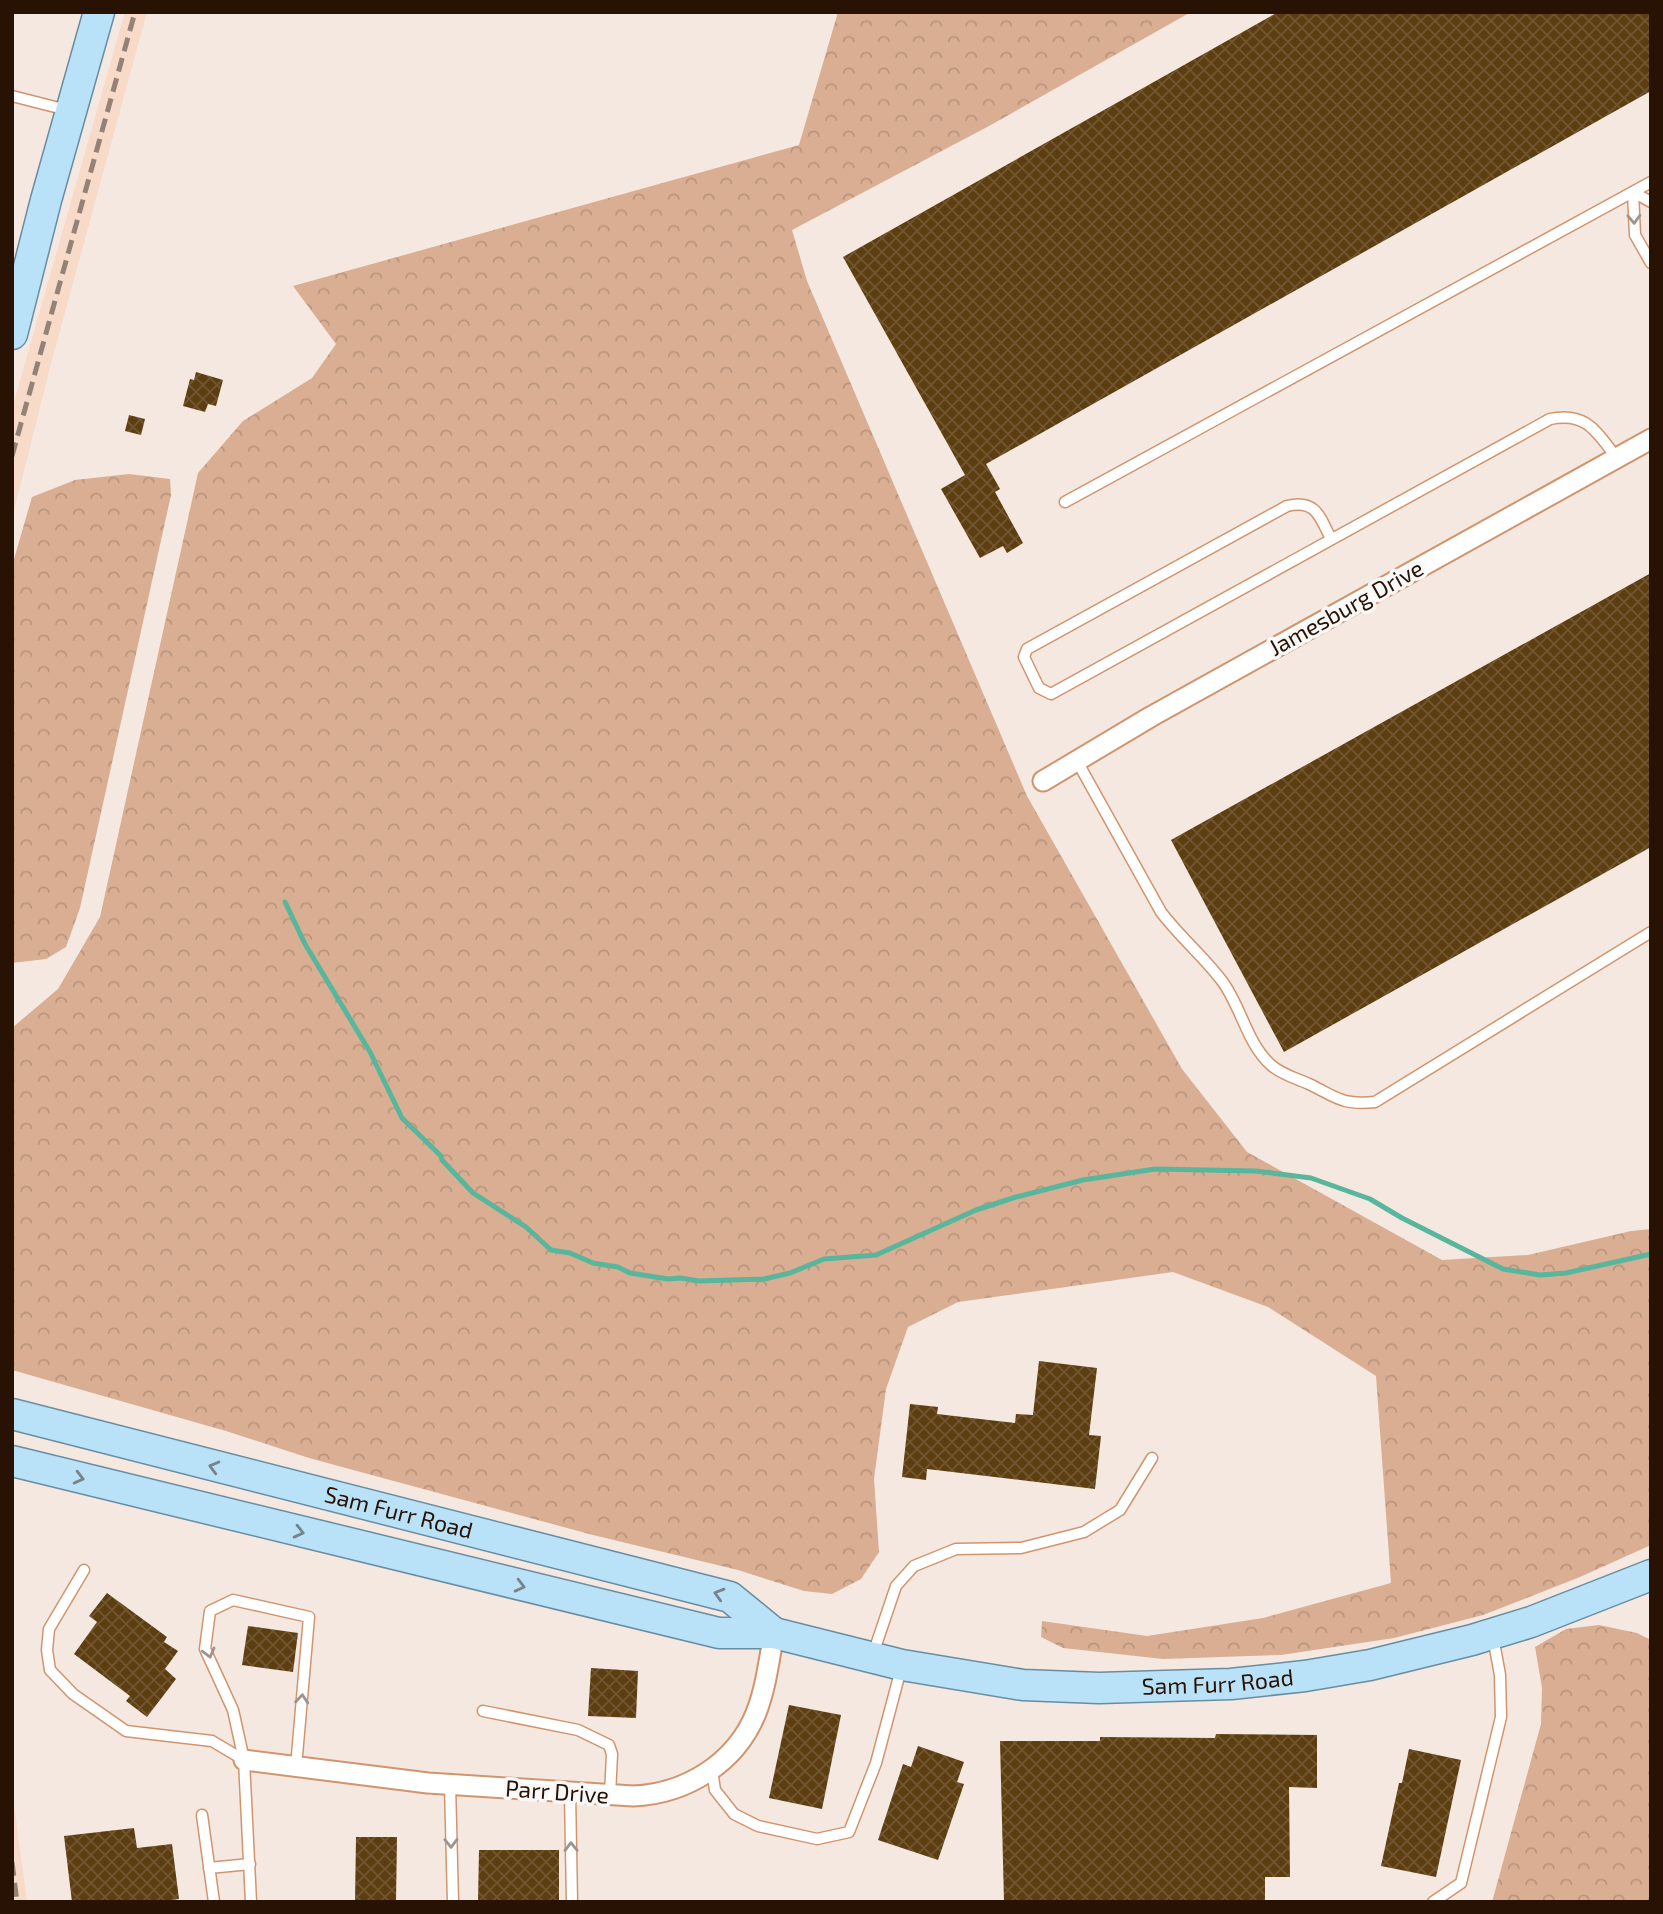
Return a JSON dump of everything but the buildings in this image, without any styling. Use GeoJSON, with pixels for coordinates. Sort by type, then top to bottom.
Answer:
{"type":"FeatureCollection","features":[{"type":"Feature","properties":{"kind":"main road"},"geometry":{"type":"LineString","coordinates":[[12,334],[99,12]]}},
{"type":"Feature","properties":{"kind":"main road","name":"Sam Furr Road"},"geometry":{"type":"LineString","coordinates":[[12,1414],[730,1597],[774,1633]]}},
{"type":"Feature","properties":{"kind":"main road","name":"Sam Furr Road"},"geometry":{"type":"LineString","coordinates":[[12,1461],[719,1633],[774,1633],[902,1665],[1023,1685],[1124,1688],[1231,1684],[1306,1676],[1370,1665],[1492,1633],[1557,1612],[1651,1575]]}},
{"type":"Feature","properties":{"kind":"street","name":"Jamesburg Drive"},"geometry":{"type":"LineString","coordinates":[[1043,781],[1164,709],[1651,439]]}},
{"type":"Feature","properties":{"kind":"street","name":"Parr Drive"},"geometry":{"type":"LineString","coordinates":[[244,1760],[450,1785],[610,1795],[651,1796],[672,1791],[712,1770],[737,1745],[757,1712],[774,1633]]}},
{"type":"Feature","properties":{"kind":"lane"},"geometry":{"type":"LineString","coordinates":[[12,96],[71,111]]}},
{"type":"Feature","properties":{"kind":"lane"},"geometry":{"type":"LineString","coordinates":[[1065,502],[1651,182]]}},
{"type":"Feature","properties":{"kind":"lane"},"geometry":{"type":"LineString","coordinates":[[1633,192],[1651,202]]}},
{"type":"Feature","properties":{"kind":"lane"},"geometry":{"type":"LineString","coordinates":[[1633,192],[1635,235],[1651,263]]}},
{"type":"Feature","properties":{"kind":"lane"},"geometry":{"type":"LineString","coordinates":[[1331,539],[1317,512],[1308,505],[1297,503],[1287,506],[1027,649],[1024,657],[1040,688],[1051,694],[1550,419],[1566,415],[1592,426],[1617,458]]}},
{"type":"Feature","properties":{"kind":"lane"},"geometry":{"type":"LineString","coordinates":[[1077,761],[1161,912],[1224,984],[1262,1056],[1273,1067],[1334,1098],[1355,1103],[1375,1102],[1651,932]]}},
{"type":"Feature","properties":{"kind":"lane"},"geometry":{"type":"LineString","coordinates":[[872,1658],[896,1586],[914,1566],[956,1549],[1021,1548],[1084,1532],[1120,1510],[1152,1458]]}},
{"type":"Feature","properties":{"kind":"lane"},"geometry":{"type":"LineString","coordinates":[[85,1570],[49,1629],[47,1650],[50,1670],[73,1694],[125,1731],[212,1741],[244,1760]]}},
{"type":"Feature","properties":{"kind":"lane"},"geometry":{"type":"LineString","coordinates":[[251,1902],[244,1760],[233,1710],[205,1649],[210,1611],[233,1601],[309,1617],[296,1766]]}},
{"type":"Feature","properties":{"kind":"lane"},"geometry":{"type":"LineString","coordinates":[[1433,1902],[1461,1883],[1501,1717],[1500,1675],[1492,1633]]}},
{"type":"Feature","properties":{"kind":"lane"},"geometry":{"type":"LineString","coordinates":[[712,1770],[715,1790],[734,1814],[758,1826],[817,1839],[849,1832],[876,1763],[902,1665]]}},
{"type":"Feature","properties":{"kind":"lane"},"geometry":{"type":"LineString","coordinates":[[483,1711],[578,1730],[597,1737],[609,1745],[612,1754],[610,1795]]}},
{"type":"Feature","properties":{"kind":"lane"},"geometry":{"type":"LineString","coordinates":[[450,1785],[453,1902]]}},
{"type":"Feature","properties":{"kind":"lane"},"geometry":{"type":"LineString","coordinates":[[570,1793],[572,1902]]}},
{"type":"Feature","properties":{"kind":"lane"},"geometry":{"type":"LineString","coordinates":[[202,1815],[214,1902]]}},
{"type":"Feature","properties":{"kind":"lane"},"geometry":{"type":"LineString","coordinates":[[209,1868],[250,1864]]}},
{"type":"Feature","properties":{"kind":"shaded area"},"geometry":{"type":"Polygon","coordinates":[[[125,12],[147,12],[50,367],[12,518],[12,409],[125,12]]]}},
{"type":"Feature","properties":{"kind":"shaded area"},"geometry":{"type":"Polygon","coordinates":[[[12,1788],[27,1902],[12,1902],[12,1788]]]}},
{"type":"Feature","properties":{"kind":"green space"},"geometry":{"type":"Polygon","coordinates":[[[838,12],[1191,12],[989,126],[792,230],[807,281],[1027,796],[1182,1069],[1247,1152],[1442,1260],[1528,1255],[1631,1231],[1651,1229],[1651,1545],[1580,1577],[1483,1615],[1394,1638],[1281,1655],[1163,1659],[1063,1648],[1041,1637],[1042,1621],[1147,1636],[1263,1618],[1391,1583],[1376,1376],[1268,1307],[1173,1272],[958,1302],[908,1327],[886,1389],[874,1479],[879,1552],[861,1579],[832,1594],[804,1591],[738,1570],[593,1535],[309,1458],[226,1431],[12,1370],[12,1028],[58,989],[100,917],[198,473],[243,421],[312,378],[336,344],[293,286],[799,145],[838,12]]]}},
{"type":"Feature","properties":{"kind":"green space"},"geometry":{"type":"Polygon","coordinates":[[[129,474],[170,479],[171,495],[80,908],[66,947],[46,959],[12,963],[12,566],[32,497],[75,480],[129,474]]]}},
{"type":"Feature","properties":{"kind":"green space"},"geometry":{"type":"Polygon","coordinates":[[[1599,1625],[1637,1633],[1651,1640],[1651,1902],[1492,1902],[1541,1724],[1542,1688],[1535,1647],[1566,1629],[1599,1625]]]}},
{"type":"Feature","properties":{"kind":"waterway"},"geometry":{"type":"LineString","coordinates":[[285,902],[305,944],[370,1052],[402,1118],[441,1156],[473,1193],[526,1227],[551,1250],[570,1253],[593,1263],[618,1267],[630,1273],[699,1281],[764,1279],[790,1273],[824,1259],[876,1255],[976,1210],[1016,1197],[1083,1180],[1155,1169],[1256,1171],[1311,1178],[1370,1199],[1503,1269],[1540,1275],[1566,1273],[1651,1254]]}},
{"type":"Feature","properties":{"kind":"railway"},"geometry":{"type":"LineString","coordinates":[[12,456],[135,12]]}},
{"type":"Feature","properties":{"kind":"railway"},"geometry":{"type":"LineString","coordinates":[[12,1862],[17,1902]]}}]}
